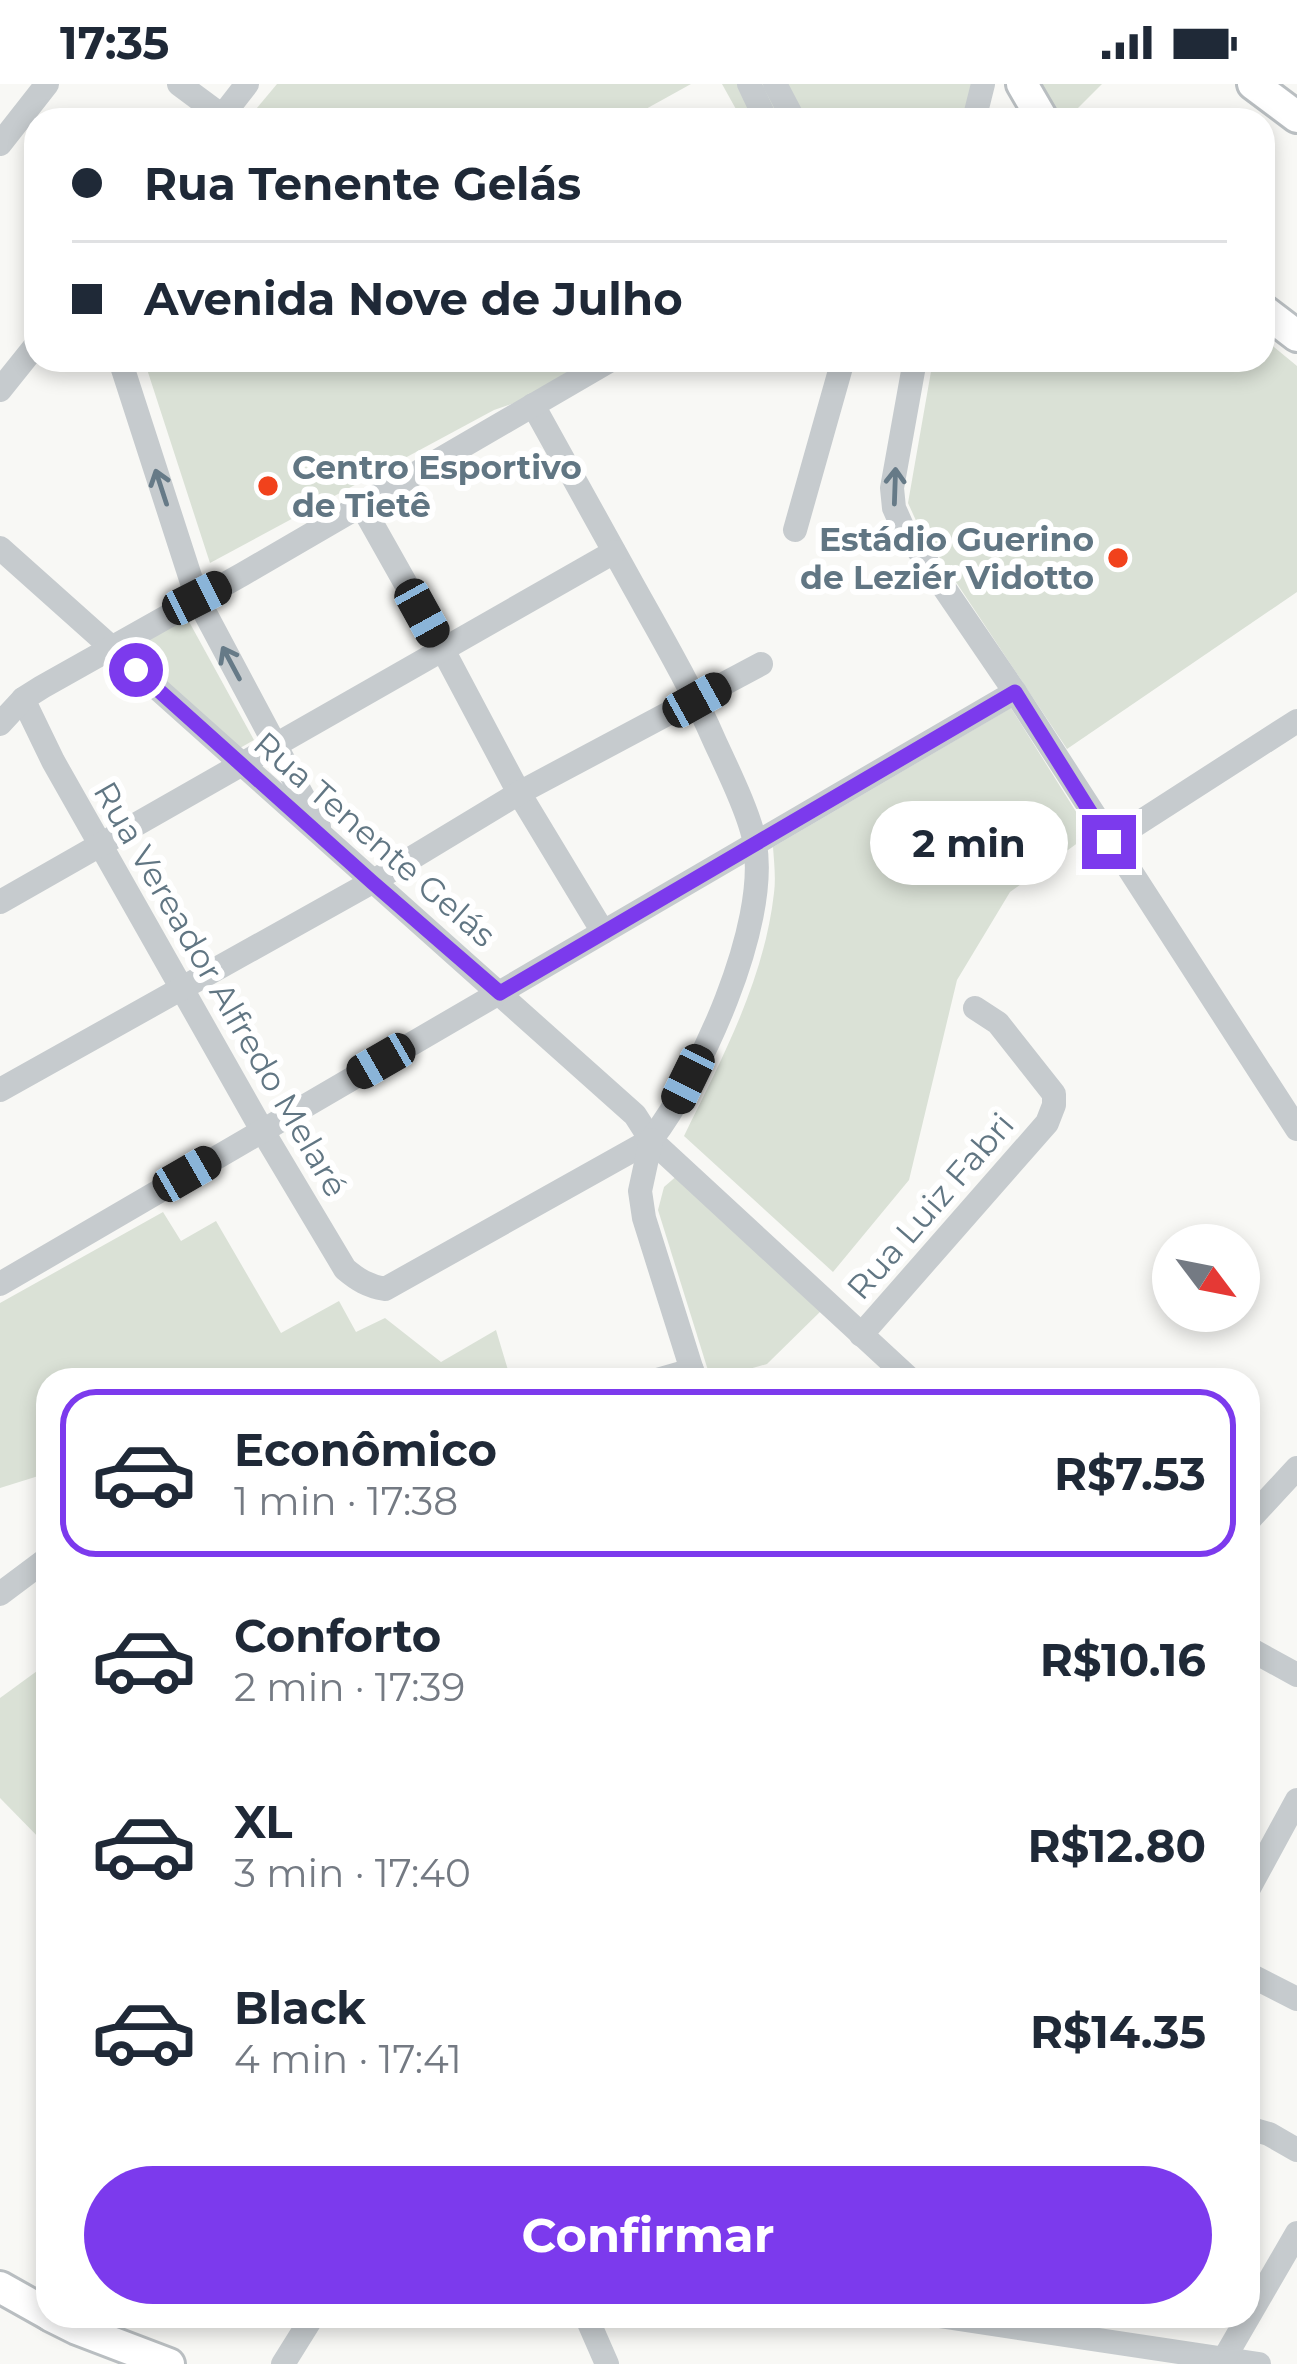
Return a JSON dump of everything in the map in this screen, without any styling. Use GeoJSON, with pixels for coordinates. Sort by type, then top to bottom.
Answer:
{"type":"FeatureCollection","features":[{"type":"Feature","properties":{"kind":"main road"},"geometry":{"type":"LineString","coordinates":[[1253,84],[1297,117]]}},
{"type":"Feature","properties":{"kind":"main road"},"geometry":{"type":"LineString","coordinates":[[4,2298],[36,2310]]}},
{"type":"Feature","properties":{"kind":"main road"},"geometry":{"type":"LineString","coordinates":[[74,2328],[169,2364]]}},
{"type":"Feature","properties":{"kind":"street"},"geometry":{"type":"LineString","coordinates":[[28,108],[47,84]]}},
{"type":"Feature","properties":{"kind":"street"},"geometry":{"type":"LineString","coordinates":[[179,84],[208,108]]}},
{"type":"Feature","properties":{"kind":"street"},"geometry":{"type":"LineString","coordinates":[[228,108],[247,84]]}},
{"type":"Feature","properties":{"kind":"street"},"geometry":{"type":"LineString","coordinates":[[0,144],[24,113]]}},
{"type":"Feature","properties":{"kind":"street"},"geometry":{"type":"LineString","coordinates":[[2,386],[24,359]]}},
{"type":"Feature","properties":{"kind":"street"},"geometry":{"type":"LineString","coordinates":[[124,372],[197,598],[326,840]]}},
{"type":"Feature","properties":{"kind":"street"},"geometry":{"type":"LineString","coordinates":[[0,724],[23,699],[590,372]]}},
{"type":"Feature","properties":{"kind":"street"},"geometry":{"type":"LineString","coordinates":[[795,530],[840,372]]}},
{"type":"Feature","properties":{"kind":"street"},"geometry":{"type":"LineString","coordinates":[[913,372],[892,488],[902,526],[1297,1129]]}},
{"type":"Feature","properties":{"kind":"street"},"geometry":{"type":"LineString","coordinates":[[533,405],[697,700],[755,843],[756,876],[740,965],[672,1112],[651,1140],[640,1191],[644,1218],[691,1368]]}},
{"type":"Feature","properties":{"kind":"street"},"geometry":{"type":"LineString","coordinates":[[362,506],[519,793],[603,932]]}},
{"type":"Feature","properties":{"kind":"street","name":"Rua Tenente Gelás"},"geometry":{"type":"LineString","coordinates":[[0,548],[635,1115],[651,1140],[897,1368]]}},
{"type":"Feature","properties":{"kind":"street"},"geometry":{"type":"LineString","coordinates":[[0,902],[614,552]]}},
{"type":"Feature","properties":{"kind":"street"},"geometry":{"type":"LineString","coordinates":[[0,1090],[372,882],[519,793],[761,664]]}},
{"type":"Feature","properties":{"kind":"street"},"geometry":{"type":"LineString","coordinates":[[0,1284],[1015,692]]}},
{"type":"Feature","properties":{"kind":"street","name":"Rua Vereador Alfredo Melaré"},"geometry":{"type":"LineString","coordinates":[[23,699],[100,846],[345,1269],[385,1289],[651,1140]]}},
{"type":"Feature","properties":{"kind":"street"},"geometry":{"type":"LineString","coordinates":[[1109,842],[1297,721]]}},
{"type":"Feature","properties":{"kind":"street","name":"Rua Luiz Fabri"},"geometry":{"type":"LineString","coordinates":[[861,1336],[1047,1123],[1054,1105],[1054,1094],[998,1023],[975,1008]]}},
{"type":"Feature","properties":{"kind":"street"},"geometry":{"type":"LineString","coordinates":[[1260,1508],[1297,1468]]}},
{"type":"Feature","properties":{"kind":"street"},"geometry":{"type":"LineString","coordinates":[[0,1594],[36,1567]]}},
{"type":"Feature","properties":{"kind":"street"},"geometry":{"type":"LineString","coordinates":[[1260,1655],[1297,1675]]}},
{"type":"Feature","properties":{"kind":"street"},"geometry":{"type":"LineString","coordinates":[[1260,1868],[1297,1800]]}},
{"type":"Feature","properties":{"kind":"street"},"geometry":{"type":"LineString","coordinates":[[1260,1980],[1297,1999]]}},
{"type":"Feature","properties":{"kind":"street"},"geometry":{"type":"LineString","coordinates":[[1260,2131],[1297,2150]]}},
{"type":"Feature","properties":{"kind":"street"},"geometry":{"type":"LineString","coordinates":[[1260,2297],[1297,2233]]}},
{"type":"Feature","properties":{"kind":"street"},"geometry":{"type":"LineString","coordinates":[[283,2364],[306,2328]]}},
{"type":"Feature","properties":{"kind":"street"},"geometry":{"type":"LineString","coordinates":[[591,2328],[607,2364]]}},
{"type":"Feature","properties":{"kind":"street"},"geometry":{"type":"LineString","coordinates":[[1015,2328],[1259,2364]]}},
{"type":"Feature","properties":{"kind":"street"},"geometry":{"type":"LineString","coordinates":[[1223,2361],[1242,2328]]}},
{"type":"Feature","properties":{"kind":"shaded area"},"geometry":{"type":"Polygon","coordinates":[[[277,84],[691,84],[648,108],[257,108],[277,84]]]}},
{"type":"Feature","properties":{"kind":"shaded area"},"geometry":{"type":"Polygon","coordinates":[[[722,84],[973,84],[967,108],[735,108],[722,84]]]}},
{"type":"Feature","properties":{"kind":"shaded area"},"geometry":{"type":"Polygon","coordinates":[[[1037,84],[1102,84],[1078,108],[1054,108],[1037,84]]]}},
{"type":"Feature","properties":{"kind":"shaded area","name":"Estádio Guerino de Leziér Vidotto"},"geometry":{"type":"Polygon","coordinates":[[[1275,348],[1297,366],[1297,592],[1067,749],[908,503],[931,372],[1275,372],[1275,348]]]}},
{"type":"Feature","properties":{"kind":"shaded area","name":"Centro Esportivo de Tietê"},"geometry":{"type":"Polygon","coordinates":[[[148,372],[567,372],[523,400],[494,410],[210,563],[148,372]]]}},
{"type":"Feature","properties":{"kind":"shaded area"},"geometry":{"type":"Polygon","coordinates":[[[187,618],[254,740],[240,748],[130,650],[187,618]]]}},
{"type":"Feature","properties":{"kind":"shaded area"},"geometry":{"type":"Polygon","coordinates":[[[1011,708],[1090,834],[1010,892],[957,980],[909,1180],[833,1272],[684,1136],[740,1018],[761,957],[774,893],[773,847],[1011,708]]]}},
{"type":"Feature","properties":{"kind":"shaded area"},"geometry":{"type":"Polygon","coordinates":[[[679,1174],[826,1306],[767,1364],[707,1368],[658,1210],[664,1187],[679,1174]]]}},
{"type":"Feature","properties":{"kind":"shaded area"},"geometry":{"type":"Polygon","coordinates":[[[163,1212],[181,1241],[216,1221],[281,1333],[339,1301],[356,1332],[385,1318],[441,1362],[496,1330],[507,1368],[36,1368],[36,1477],[0,1488],[0,1303],[163,1212]]]}},
{"type":"Feature","properties":{"kind":"shaded area"},"geometry":{"type":"Polygon","coordinates":[[[36,1672],[36,1835],[0,1798],[0,1698],[36,1672]]]}},
{"type":"Feature","properties":{"kind":"place","name":"Centro Esportivo de Tietê"},"geometry":{"type":"Point","coordinates":[268,486]}},
{"type":"Feature","properties":{"kind":"place","name":"Estádio Guerino de Leziér Vidotto"},"geometry":{"type":"Point","coordinates":[1118,558]}},
{"type":"Feature","properties":{"kind":"route"},"geometry":{"type":"LineString","coordinates":[[136,670],[500,993],[1015,692],[1109,842]]}}]}
